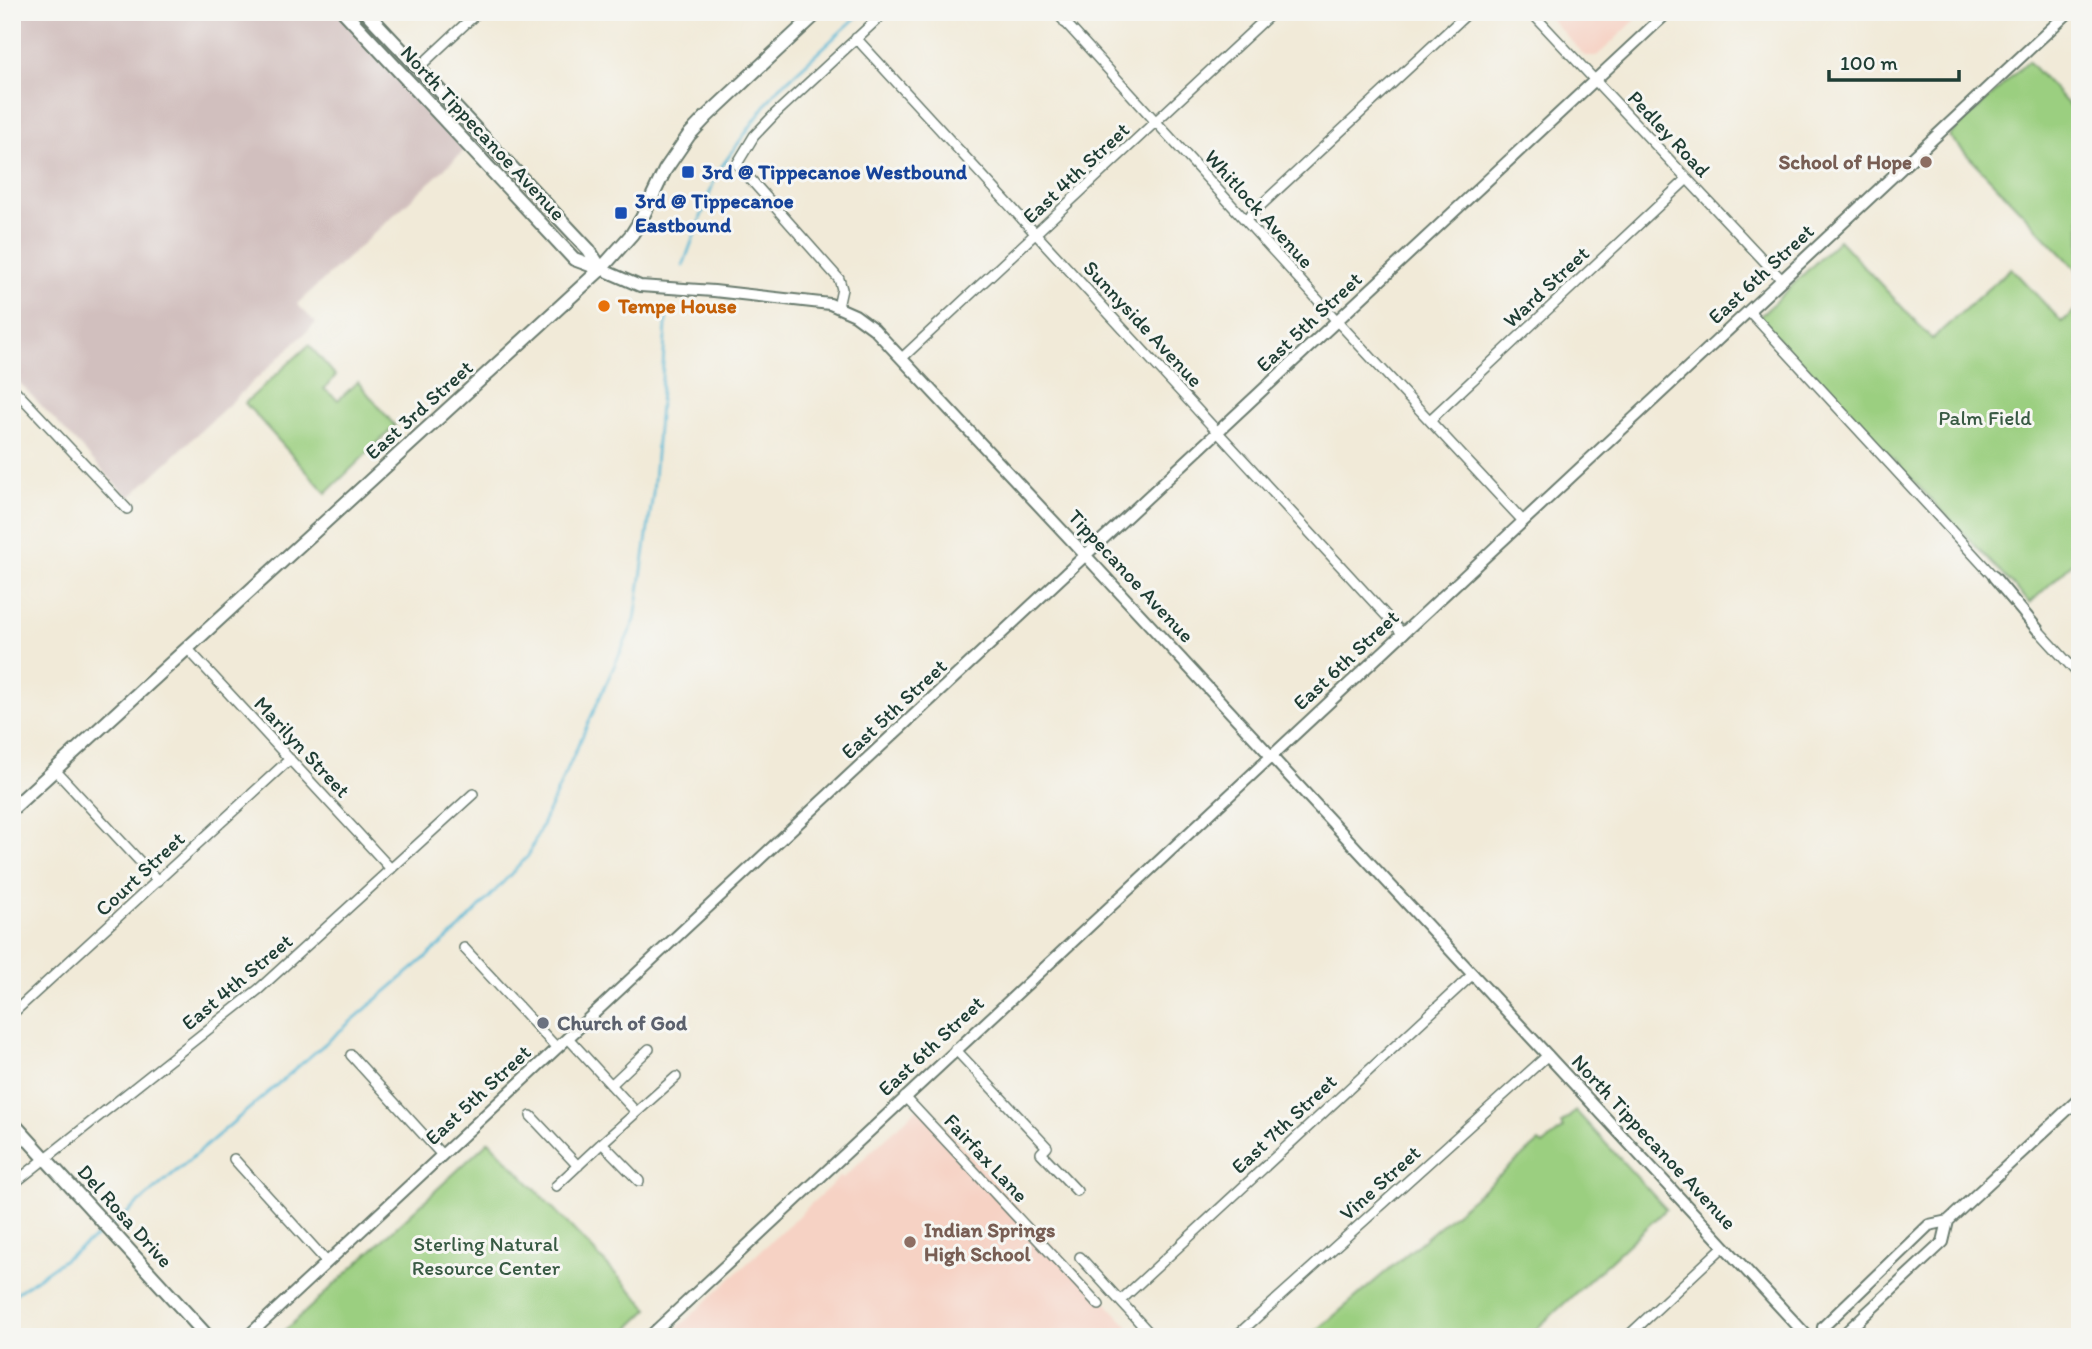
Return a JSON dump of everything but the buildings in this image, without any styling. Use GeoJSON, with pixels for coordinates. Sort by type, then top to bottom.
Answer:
{"type":"FeatureCollection","features":[{"type":"Feature","properties":{"kind":"main road","name":"North Tippecanoe Avenue"},"geometry":{"type":"LineString","coordinates":[[344,12],[574,259],[601,269]]}},
{"type":"Feature","properties":{"kind":"main road","name":"North Tippecanoe Avenue"},"geometry":{"type":"LineString","coordinates":[[366,12],[589,250],[601,269]]}},
{"type":"Feature","properties":{"kind":"main road","name":"East 3rd Street"},"geometry":{"type":"LineString","coordinates":[[12,809],[601,269],[632,234],[665,170],[689,135],[818,12]]}},
{"type":"Feature","properties":{"kind":"main road"},"geometry":{"type":"LineString","coordinates":[[406,79],[418,68]]}},
{"type":"Feature","properties":{"kind":"main road","name":"Del Rosa Drive"},"geometry":{"type":"LineString","coordinates":[[12,1122],[208,1337]]}},
{"type":"Feature","properties":{"kind":"street"},"geometry":{"type":"LineString","coordinates":[[418,68],[478,12]]}},
{"type":"Feature","properties":{"kind":"street"},"geometry":{"type":"LineString","coordinates":[[838,307],[842,289],[839,279],[737,164],[754,136],[886,12]]}},
{"type":"Feature","properties":{"kind":"street","name":"Whitlock Avenue"},"geometry":{"type":"LineString","coordinates":[[1055,12],[1524,521]]}},
{"type":"Feature","properties":{"kind":"street"},"geometry":{"type":"LineString","coordinates":[[1065,23],[1077,12]]}},
{"type":"Feature","properties":{"kind":"street","name":"East 4th Street"},"geometry":{"type":"LineString","coordinates":[[902,358],[1273,12]]}},
{"type":"Feature","properties":{"kind":"street"},"geometry":{"type":"LineString","coordinates":[[1245,220],[1469,12]]}},
{"type":"Feature","properties":{"kind":"street","name":"Pedley Road"},"geometry":{"type":"LineString","coordinates":[[1531,12],[1782,280]]}},
{"type":"Feature","properties":{"kind":"street","name":"East 5th Street"},"geometry":{"type":"LineString","coordinates":[[247,1337],[1668,12]]}},
{"type":"Feature","properties":{"kind":"street","name":"East 6th Street"},"geometry":{"type":"LineString","coordinates":[[649,1337],[2069,12]]}},
{"type":"Feature","properties":{"kind":"street","name":"Sunnyside Avenue"},"geometry":{"type":"LineString","coordinates":[[856,38],[1402,634]]}},
{"type":"Feature","properties":{"kind":"street","name":"Ward Street"},"geometry":{"type":"LineString","coordinates":[[1430,420],[1687,179]]}},
{"type":"Feature","properties":{"kind":"street","name":"North Tippecanoe Avenue"},"geometry":{"type":"LineString","coordinates":[[601,269],[640,286],[714,291]]}},
{"type":"Feature","properties":{"kind":"street","name":"Tippecanoe Avenue"},"geometry":{"type":"LineString","coordinates":[[714,291],[816,301],[838,307],[868,324],[1473,974]]}},
{"type":"Feature","properties":{"kind":"street"},"geometry":{"type":"LineString","coordinates":[[1749,311],[1994,577],[2080,676]]}},
{"type":"Feature","properties":{"kind":"street"},"geometry":{"type":"LineString","coordinates":[[12,387],[127,509]]}},
{"type":"Feature","properties":{"kind":"street","name":"Marilyn Street"},"geometry":{"type":"LineString","coordinates":[[187,648],[391,869]]}},
{"type":"Feature","properties":{"kind":"street","name":"Court Street"},"geometry":{"type":"LineString","coordinates":[[12,1014],[290,759]]}},
{"type":"Feature","properties":{"kind":"street"},"geometry":{"type":"LineString","coordinates":[[55,770],[158,881]]}},
{"type":"Feature","properties":{"kind":"street","name":"East 4th Street"},"geometry":{"type":"LineString","coordinates":[[12,1185],[258,989],[473,794]]}},
{"type":"Feature","properties":{"kind":"street"},"geometry":{"type":"LineString","coordinates":[[464,948],[557,1048]]}},
{"type":"Feature","properties":{"kind":"street","name":"North Tippecanoe Avenue"},"geometry":{"type":"LineString","coordinates":[[1473,974],[1808,1337]]}},
{"type":"Feature","properties":{"kind":"street","name":"East 7th Street"},"geometry":{"type":"LineString","coordinates":[[1120,1301],[1473,974]]}},
{"type":"Feature","properties":{"kind":"street"},"geometry":{"type":"LineString","coordinates":[[568,1038],[636,1112]]}},
{"type":"Feature","properties":{"kind":"street"},"geometry":{"type":"LineString","coordinates":[[611,1085],[649,1049]]}},
{"type":"Feature","properties":{"kind":"street"},"geometry":{"type":"LineString","coordinates":[[956,1049],[1047,1147],[1041,1153],[1077,1191]]}},
{"type":"Feature","properties":{"kind":"street"},"geometry":{"type":"LineString","coordinates":[[351,1055],[442,1155]]}},
{"type":"Feature","properties":{"kind":"street","name":"Vine Street"},"geometry":{"type":"LineString","coordinates":[[1236,1337],[1548,1055]]}},
{"type":"Feature","properties":{"kind":"street"},"geometry":{"type":"LineString","coordinates":[[556,1186],[676,1077]]}},
{"type":"Feature","properties":{"kind":"street","name":"Fairfax Lane"},"geometry":{"type":"LineString","coordinates":[[905,1097],[1099,1305]]}},
{"type":"Feature","properties":{"kind":"street"},"geometry":{"type":"LineString","coordinates":[[1840,1337],[1943,1242],[1948,1222],[2080,1098]]}},
{"type":"Feature","properties":{"kind":"street"},"geometry":{"type":"LineString","coordinates":[[531,1116],[578,1166]]}},
{"type":"Feature","properties":{"kind":"street"},"geometry":{"type":"LineString","coordinates":[[602,1143],[639,1181]]}},
{"type":"Feature","properties":{"kind":"street"},"geometry":{"type":"LineString","coordinates":[[234,1159],[327,1262]]}},
{"type":"Feature","properties":{"kind":"street"},"geometry":{"type":"LineString","coordinates":[[1822,1337],[1823,1327],[1929,1225],[1948,1222]]}},
{"type":"Feature","properties":{"kind":"street"},"geometry":{"type":"LineString","coordinates":[[1627,1337],[1724,1246]]}},
{"type":"Feature","properties":{"kind":"street"},"geometry":{"type":"LineString","coordinates":[[1080,1257],[1153,1337]]}},
{"type":"Feature","properties":{"kind":"shaded area"},"geometry":{"type":"Polygon","coordinates":[[[12,12],[337,12],[466,149],[297,304],[316,323],[129,498],[12,375],[12,12]]]}},
{"type":"Feature","properties":{"kind":"shaded area"},"geometry":{"type":"Polygon","coordinates":[[[1544,12],[1644,12],[1597,56],[1585,56],[1544,12]]]}},
{"type":"Feature","properties":{"kind":"shaded area","name":"Indian Springs High School"},"geometry":{"type":"Polygon","coordinates":[[[922,1104],[1138,1337],[668,1337],[841,1176],[843,1178],[922,1104]]]}},
{"type":"Feature","properties":{"kind":"green space"},"geometry":{"type":"Polygon","coordinates":[[[2028,61],[2080,117],[2080,273],[1949,136],[2028,61]]]}},
{"type":"Feature","properties":{"kind":"green space","name":"Palm Field"},"geometry":{"type":"Polygon","coordinates":[[[1839,240],[1932,339],[2011,268],[2062,322],[2080,306],[2080,556],[2030,603],[1758,318],[1839,240]]]}},
{"type":"Feature","properties":{"kind":"green space"},"geometry":{"type":"Polygon","coordinates":[[[309,345],[336,376],[324,389],[338,400],[358,382],[395,426],[326,493],[245,403],[309,345]]]}},
{"type":"Feature","properties":{"kind":"green space"},"geometry":{"type":"Polygon","coordinates":[[[1576,1111],[1666,1209],[1528,1337],[1309,1337],[1539,1142],[1543,1145],[1563,1128],[1561,1124],[1576,1111]]]}},
{"type":"Feature","properties":{"kind":"green space","name":"Sterling Natural Resource Center"},"geometry":{"type":"Polygon","coordinates":[[[489,1141],[649,1309],[620,1337],[278,1337],[489,1141]]]}},
{"type":"Feature","properties":{"kind":"waterway"},"geometry":{"type":"LineString","coordinates":[[683,266],[717,173],[775,92],[862,12]]}},
{"type":"Feature","properties":{"kind":"waterway"},"geometry":{"type":"LineString","coordinates":[[112,1226],[459,929],[528,856],[635,620],[653,493],[667,313]]}},
{"type":"Feature","properties":{"kind":"waterway"},"geometry":{"type":"LineString","coordinates":[[12,1296],[107,1229]]}},
{"type":"Feature","properties":{"kind":"place","name":"School of Hope"},"geometry":{"type":"Point","coordinates":[1926,162]}},
{"type":"Feature","properties":{"kind":"place","name":"3rd @ Tippecanoe Westbound"},"geometry":{"type":"Point","coordinates":[688,172]}},
{"type":"Feature","properties":{"kind":"place","name":"3rd @ Tippecanoe Eastbound"},"geometry":{"type":"Point","coordinates":[621,213]}},
{"type":"Feature","properties":{"kind":"place","name":"Tempe House"},"geometry":{"type":"Point","coordinates":[604,306]}},
{"type":"Feature","properties":{"kind":"place","name":"Church of God"},"geometry":{"type":"Point","coordinates":[543,1023]}},
{"type":"Feature","properties":{"kind":"place","name":"Indian Springs High School"},"geometry":{"type":"Point","coordinates":[910,1242]}}]}
